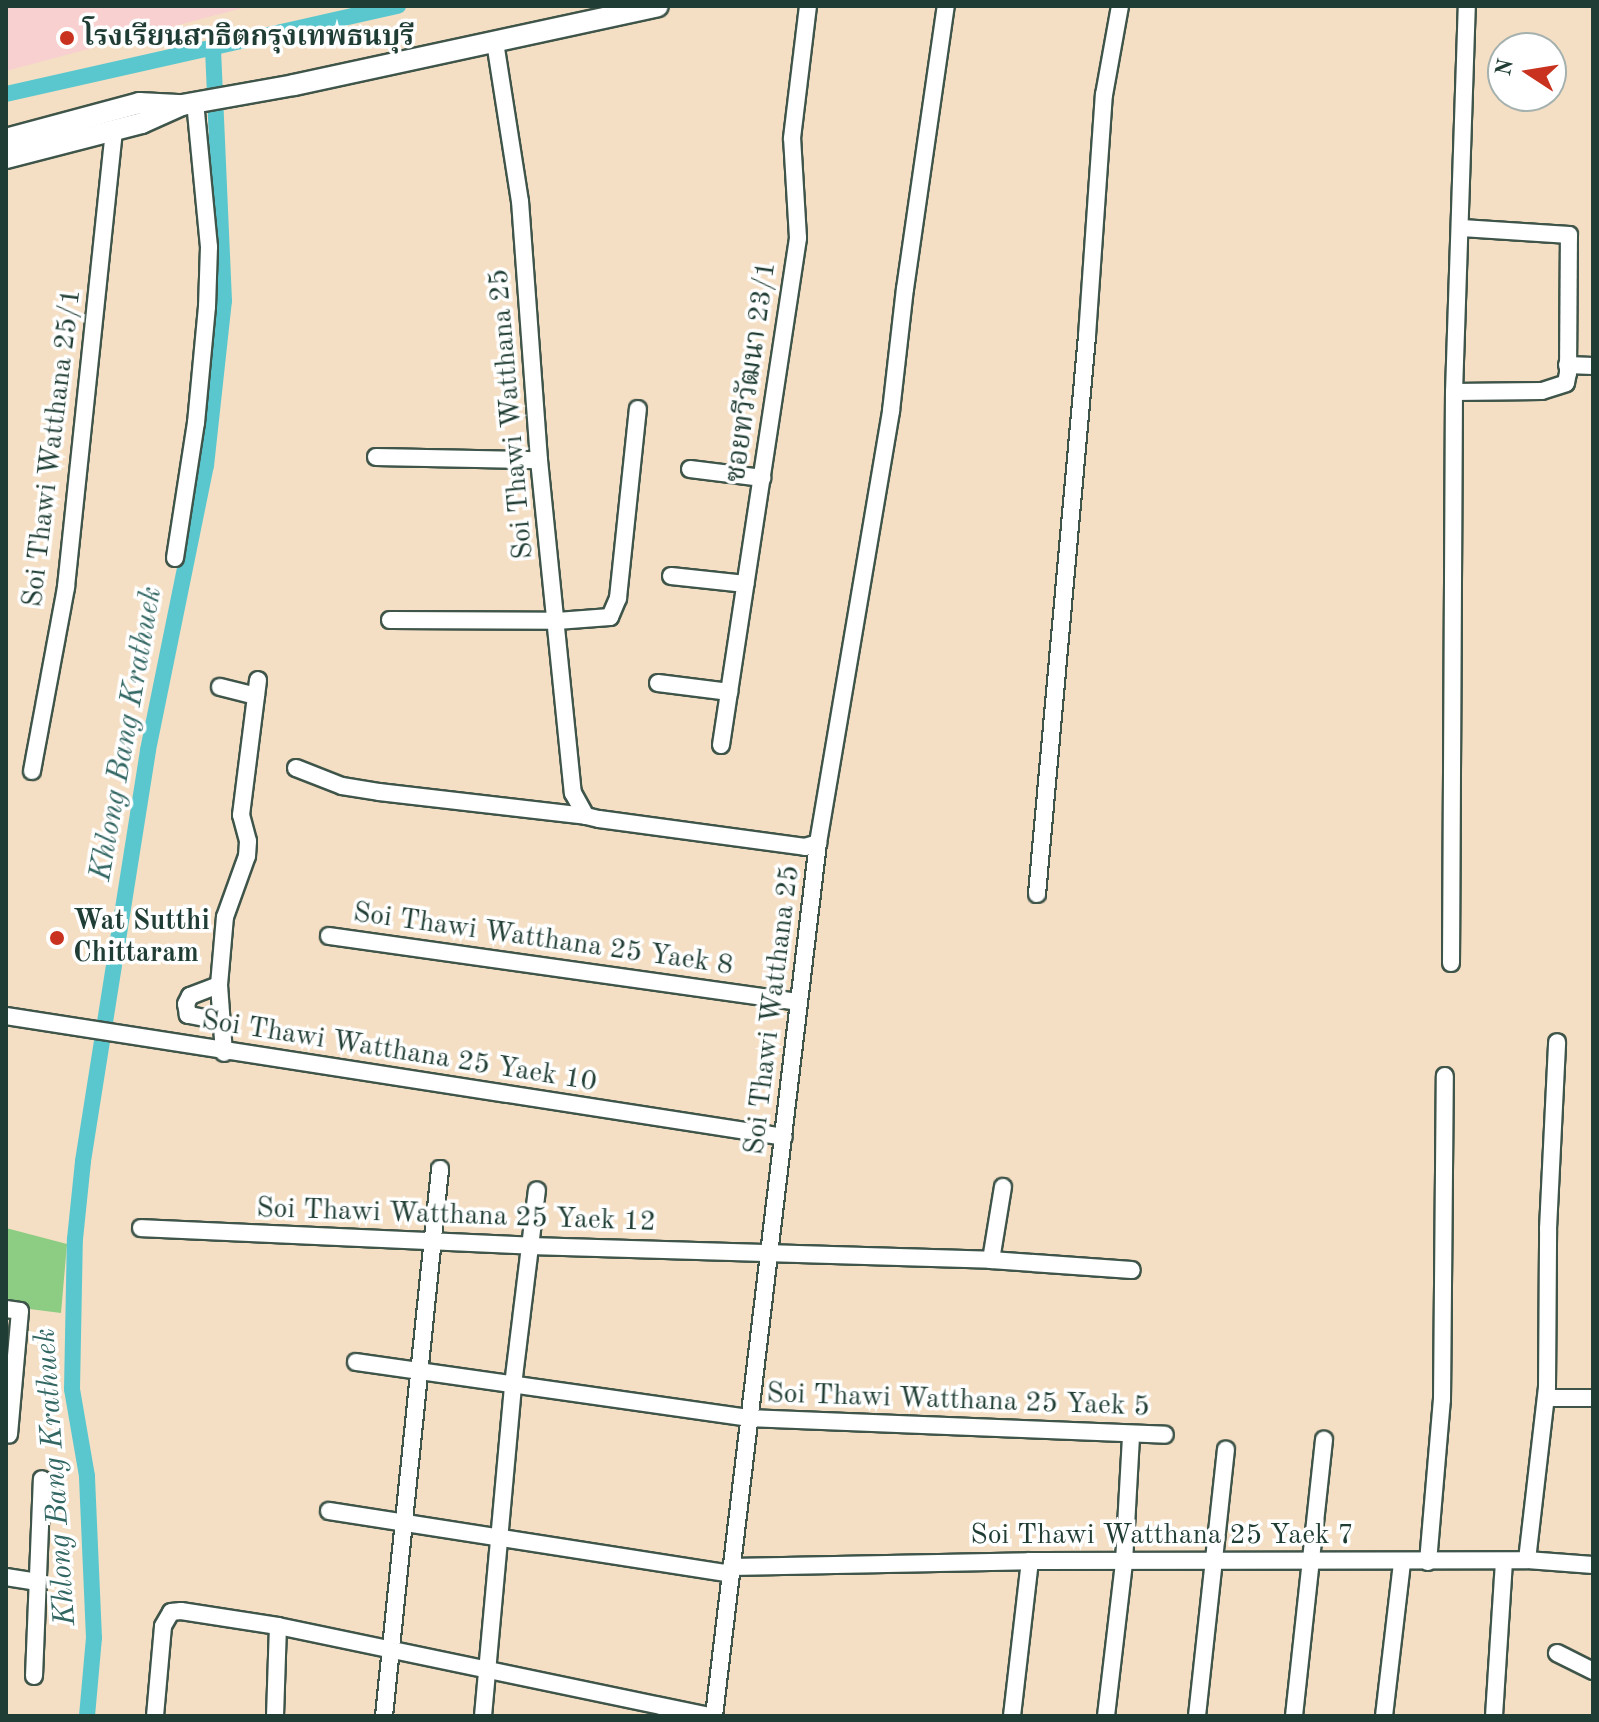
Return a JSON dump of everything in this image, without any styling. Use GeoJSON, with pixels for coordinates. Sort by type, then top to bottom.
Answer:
{"type":"FeatureCollection","features":[{"type":"Feature","properties":{"kind":"main road"},"geometry":{"type":"LineString","coordinates":[[6,158],[142,123],[203,101],[658,6]]}},
{"type":"Feature","properties":{"kind":"main road"},"geometry":{"type":"LineString","coordinates":[[6,139],[139,103],[203,101]]}},
{"type":"Feature","properties":{"kind":"street","name":"ซอยทวีวัฒนา 23/1"},"geometry":{"type":"LineString","coordinates":[[721,745],[798,238],[792,138],[808,6]]}},
{"type":"Feature","properties":{"kind":"street"},"geometry":{"type":"LineString","coordinates":[[818,843],[891,411],[905,289],[946,6]]}},
{"type":"Feature","properties":{"kind":"street"},"geometry":{"type":"LineString","coordinates":[[1037,894],[1087,336],[1104,95],[1120,6]]}},
{"type":"Feature","properties":{"kind":"street"},"geometry":{"type":"LineString","coordinates":[[1451,963],[1454,392],[1462,228],[1467,6]]}},
{"type":"Feature","properties":{"kind":"street","name":"Soi Thawi Watthana 25"},"geometry":{"type":"LineString","coordinates":[[495,42],[520,201],[539,460],[573,793],[586,816],[805,847],[818,843],[712,1716]]}},
{"type":"Feature","properties":{"kind":"street"},"geometry":{"type":"LineString","coordinates":[[175,558],[202,365],[209,247],[203,101]]}},
{"type":"Feature","properties":{"kind":"street","name":"Soi Thawi Watthana 25/1"},"geometry":{"type":"LineString","coordinates":[[32,771],[66,587],[114,130]]}},
{"type":"Feature","properties":{"kind":"street"},"geometry":{"type":"LineString","coordinates":[[1454,392],[1557,388],[1566,383],[1567,365],[1569,235],[1462,228]]}},
{"type":"Feature","properties":{"kind":"street"},"geometry":{"type":"LineString","coordinates":[[1567,365],[1593,366]]}},
{"type":"Feature","properties":{"kind":"street"},"geometry":{"type":"LineString","coordinates":[[390,620],[597,620],[615,612],[638,409]]}},
{"type":"Feature","properties":{"kind":"street"},"geometry":{"type":"LineString","coordinates":[[376,457],[539,460]]}},
{"type":"Feature","properties":{"kind":"street"},"geometry":{"type":"LineString","coordinates":[[690,469],[762,478]]}},
{"type":"Feature","properties":{"kind":"street"},"geometry":{"type":"LineString","coordinates":[[671,576],[746,584]]}},
{"type":"Feature","properties":{"kind":"street"},"geometry":{"type":"LineString","coordinates":[[658,683],[729,692]]}},
{"type":"Feature","properties":{"kind":"street"},"geometry":{"type":"LineString","coordinates":[[220,687],[257,688],[241,815],[248,841],[247,856],[225,917],[219,985],[224,1053]]}},
{"type":"Feature","properties":{"kind":"street"},"geometry":{"type":"LineString","coordinates":[[296,768],[342,786],[366,790],[586,816]]}},
{"type":"Feature","properties":{"kind":"street","name":"Soi Thawi Watthana 25 Yaek 8"},"geometry":{"type":"LineString","coordinates":[[329,936],[798,1002]]}},
{"type":"Feature","properties":{"kind":"street"},"geometry":{"type":"LineString","coordinates":[[219,985],[190,996],[186,1004],[188,1015],[220,1021]]}},
{"type":"Feature","properties":{"kind":"street","name":"Soi Thawi Watthana 25 Yaek 10"},"geometry":{"type":"LineString","coordinates":[[6,1016],[224,1053],[784,1137]]}},
{"type":"Feature","properties":{"kind":"street"},"geometry":{"type":"LineString","coordinates":[[1527,1560],[1546,1398],[1557,1042]]}},
{"type":"Feature","properties":{"kind":"street"},"geometry":{"type":"LineString","coordinates":[[1428,1562],[1442,1400],[1445,1076]]}},
{"type":"Feature","properties":{"kind":"street"},"geometry":{"type":"LineString","coordinates":[[384,1716],[440,1169]]}},
{"type":"Feature","properties":{"kind":"street"},"geometry":{"type":"LineString","coordinates":[[991,1260],[1003,1187]]}},
{"type":"Feature","properties":{"kind":"street"},"geometry":{"type":"LineString","coordinates":[[483,1716],[502,1538],[513,1385],[537,1190]]}},
{"type":"Feature","properties":{"kind":"street","name":"Soi Thawi Watthana 25 Yaek 12"},"geometry":{"type":"LineString","coordinates":[[141,1228],[768,1255],[991,1260],[1132,1270]]}},
{"type":"Feature","properties":{"kind":"street"},"geometry":{"type":"LineString","coordinates":[[6,1309],[20,1311],[9,1435]]}},
{"type":"Feature","properties":{"kind":"street","name":"Soi Thawi Watthana 25 Yaek 5"},"geometry":{"type":"LineString","coordinates":[[356,1362],[749,1418],[1165,1435]]}},
{"type":"Feature","properties":{"kind":"street"},"geometry":{"type":"LineString","coordinates":[[1546,1398],[1593,1398]]}},
{"type":"Feature","properties":{"kind":"street"},"geometry":{"type":"LineString","coordinates":[[1106,1716],[1124,1562],[1131,1435]]}},
{"type":"Feature","properties":{"kind":"street"},"geometry":{"type":"LineString","coordinates":[[1294,1716],[1324,1440]]}},
{"type":"Feature","properties":{"kind":"street"},"geometry":{"type":"LineString","coordinates":[[1197,1716],[1226,1450]]}},
{"type":"Feature","properties":{"kind":"street"},"geometry":{"type":"LineString","coordinates":[[34,1676],[42,1479]]}},
{"type":"Feature","properties":{"kind":"street","name":"Soi Thawi Watthana 25 Yaek 7"},"geometry":{"type":"LineString","coordinates":[[329,1511],[731,1571],[1030,1561],[1527,1560],[1593,1565]]}},
{"type":"Feature","properties":{"kind":"street"},"geometry":{"type":"LineString","coordinates":[[1012,1716],[1030,1561]]}},
{"type":"Feature","properties":{"kind":"street"},"geometry":{"type":"LineString","coordinates":[[1494,1716],[1504,1561]]}},
{"type":"Feature","properties":{"kind":"street"},"geometry":{"type":"LineString","coordinates":[[1384,1716],[1402,1562]]}},
{"type":"Feature","properties":{"kind":"street"},"geometry":{"type":"LineString","coordinates":[[6,1577],[38,1582]]}},
{"type":"Feature","properties":{"kind":"street"},"geometry":{"type":"LineString","coordinates":[[155,1716],[163,1626],[171,1612],[192,1612],[488,1668],[712,1716]]}},
{"type":"Feature","properties":{"kind":"street"},"geometry":{"type":"LineString","coordinates":[[275,1716],[278,1626]]}},
{"type":"Feature","properties":{"kind":"street"},"geometry":{"type":"LineString","coordinates":[[1557,1653],[1593,1671]]}},
{"type":"Feature","properties":{"kind":"shaded area","name":"โรงเรียนสาธิตกรุงเทพธนบุรี"},"geometry":{"type":"Polygon","coordinates":[[[6,6],[250,6],[6,71],[6,6]]]}},
{"type":"Feature","properties":{"kind":"green space"},"geometry":{"type":"Polygon","coordinates":[[[6,1228],[67,1244],[61,1313],[6,1306],[6,1228]]]}},
{"type":"Feature","properties":{"kind":"waterway"},"geometry":{"type":"LineString","coordinates":[[6,94],[398,6]]}},
{"type":"Feature","properties":{"kind":"waterway","name":"Khlong Bang Krathuek"},"geometry":{"type":"LineString","coordinates":[[87,1716],[94,1638],[87,1476],[72,1389],[75,1239],[83,1161],[148,750],[206,466],[224,301],[213,48]]}},
{"type":"Feature","properties":{"kind":"place","name":"โรงเรียนสาธิตกรุงเทพธนบุรี"},"geometry":{"type":"Point","coordinates":[67,38]}},
{"type":"Feature","properties":{"kind":"place","name":"Wat Sutthi Chittaram"},"geometry":{"type":"Point","coordinates":[57,938]}}]}
